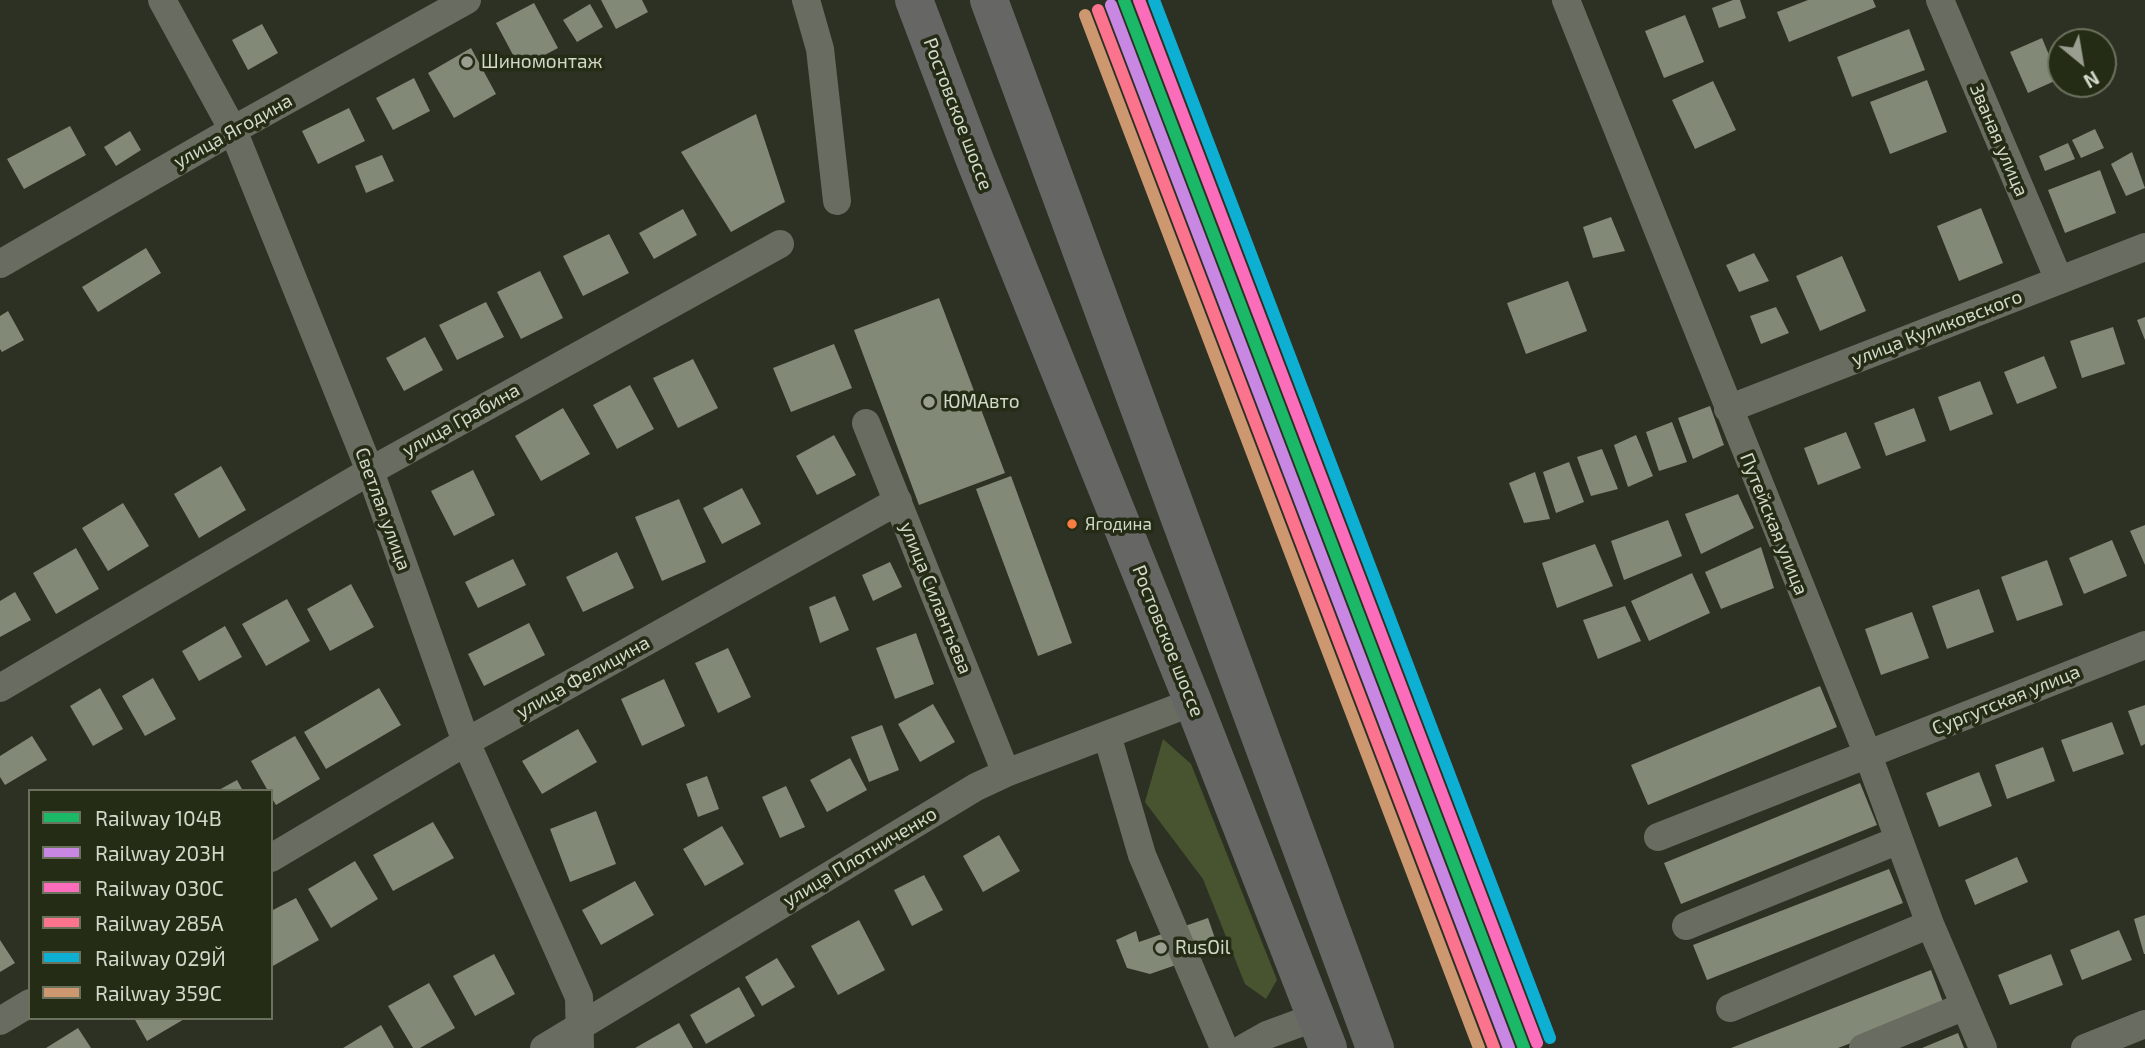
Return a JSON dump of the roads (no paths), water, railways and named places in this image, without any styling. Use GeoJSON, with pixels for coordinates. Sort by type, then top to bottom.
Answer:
{"type":"FeatureCollection","features":[{"type":"Feature","properties":{"kind":"highway","name":"Ростовское шоссе"},"geometry":{"type":"LineString","coordinates":[[914,0],[1194,702],[1322,1032]]}},
{"type":"Feature","properties":{"kind":"highway"},"geometry":{"type":"LineString","coordinates":[[989,0],[1375,1048]]}},
{"type":"Feature","properties":{"kind":"highway"},"geometry":{"type":"LineString","coordinates":[[1031,296],[1050,309],[1063,312],[1070,310],[1080,303],[1091,274]]}},
{"type":"Feature","properties":{"kind":"street","name":"Светлая улица"},"geometry":{"type":"LineString","coordinates":[[162,0],[233,130],[370,471],[466,742],[579,998],[581,1037]]}},
{"type":"Feature","properties":{"kind":"street","name":"улица Ягодина"},"geometry":{"type":"LineString","coordinates":[[0,264],[467,0]]}},
{"type":"Feature","properties":{"kind":"street"},"geometry":{"type":"LineString","coordinates":[[806,0],[820,49],[837,201]]}},
{"type":"Feature","properties":{"kind":"street","name":"Путейская улица"},"geometry":{"type":"LineString","coordinates":[[1566,0],[1868,755],[1930,925],[1983,1048]]}},
{"type":"Feature","properties":{"kind":"street","name":"Званая улица"},"geometry":{"type":"LineString","coordinates":[[1940,0],[2059,280]]}},
{"type":"Feature","properties":{"kind":"street","name":"улица Грабина"},"geometry":{"type":"LineString","coordinates":[[0,688],[370,471],[780,244]]}},
{"type":"Feature","properties":{"kind":"street","name":"улица Куликовского"},"geometry":{"type":"LineString","coordinates":[[1728,409],[2145,247]]}},
{"type":"Feature","properties":{"kind":"street","name":"улица Силантьева"},"geometry":{"type":"LineString","coordinates":[[866,423],[1006,773]]}},
{"type":"Feature","properties":{"kind":"street","name":"улица Фелицина"},"geometry":{"type":"LineString","coordinates":[[273,857],[466,742],[898,501]]}},
{"type":"Feature","properties":{"kind":"street","name":"Сургутская улица"},"geometry":{"type":"LineString","coordinates":[[1658,837],[2145,645]]}},
{"type":"Feature","properties":{"kind":"street","name":"улица Плотниченко"},"geometry":{"type":"LineString","coordinates":[[544,1048],[581,1037],[976,787],[1006,773],[1194,702]]}},
{"type":"Feature","properties":{"kind":"street"},"geometry":{"type":"LineString","coordinates":[[1107,735],[1142,855],[1224,1048]]}},
{"type":"Feature","properties":{"kind":"street"},"geometry":{"type":"LineString","coordinates":[[1686,926],[1899,840]]}},
{"type":"Feature","properties":{"kind":"street"},"geometry":{"type":"LineString","coordinates":[[1730,1008],[1930,925]]}},
{"type":"Feature","properties":{"kind":"street"},"geometry":{"type":"LineString","coordinates":[[0,1020],[28,1004]]}},
{"type":"Feature","properties":{"kind":"street"},"geometry":{"type":"LineString","coordinates":[[1863,1048],[1965,1006]]}},
{"type":"Feature","properties":{"kind":"street"},"geometry":{"type":"LineString","coordinates":[[2085,1048],[2145,1024]]}},
{"type":"Feature","properties":{"kind":"street"},"geometry":{"type":"LineString","coordinates":[[1244,1048],[1267,1035],[1322,1032]]}},
{"type":"Feature","properties":{"kind":"rail line","name":"104В"},"geometry":{"type":"LineString","coordinates":[[1124,0],[1524,1048]]}},
{"type":"Feature","properties":{"kind":"rail line","name":"030C"},"geometry":{"type":"LineString","coordinates":[[1139,0],[1537,1043]]}},
{"type":"Feature","properties":{"kind":"rail line","name":"029Й"},"geometry":{"type":"LineString","coordinates":[[1154,0],[1550,1038]]}},
{"type":"Feature","properties":{"kind":"rail line","name":"203Н"},"geometry":{"type":"LineString","coordinates":[[1111,5],[1509,1048]]}},
{"type":"Feature","properties":{"kind":"rail line","name":"285А"},"geometry":{"type":"LineString","coordinates":[[1098,10],[1494,1048]]}},
{"type":"Feature","properties":{"kind":"rail line","name":"359С"},"geometry":{"type":"LineString","coordinates":[[1085,15],[1479,1048]]}},
{"type":"Feature","properties":{"kind":"place","name":"Шиномонтаж"},"geometry":{"type":"Point","coordinates":[467,62]}},
{"type":"Feature","properties":{"kind":"place","name":"ЮМАвто"},"geometry":{"type":"Point","coordinates":[929,402]}},
{"type":"Feature","properties":{"kind":"place","name":"Ягодина"},"geometry":{"type":"Point","coordinates":[1072,524]}},
{"type":"Feature","properties":{"kind":"place","name":"RusOil"},"geometry":{"type":"Point","coordinates":[1161,948]}}]}
